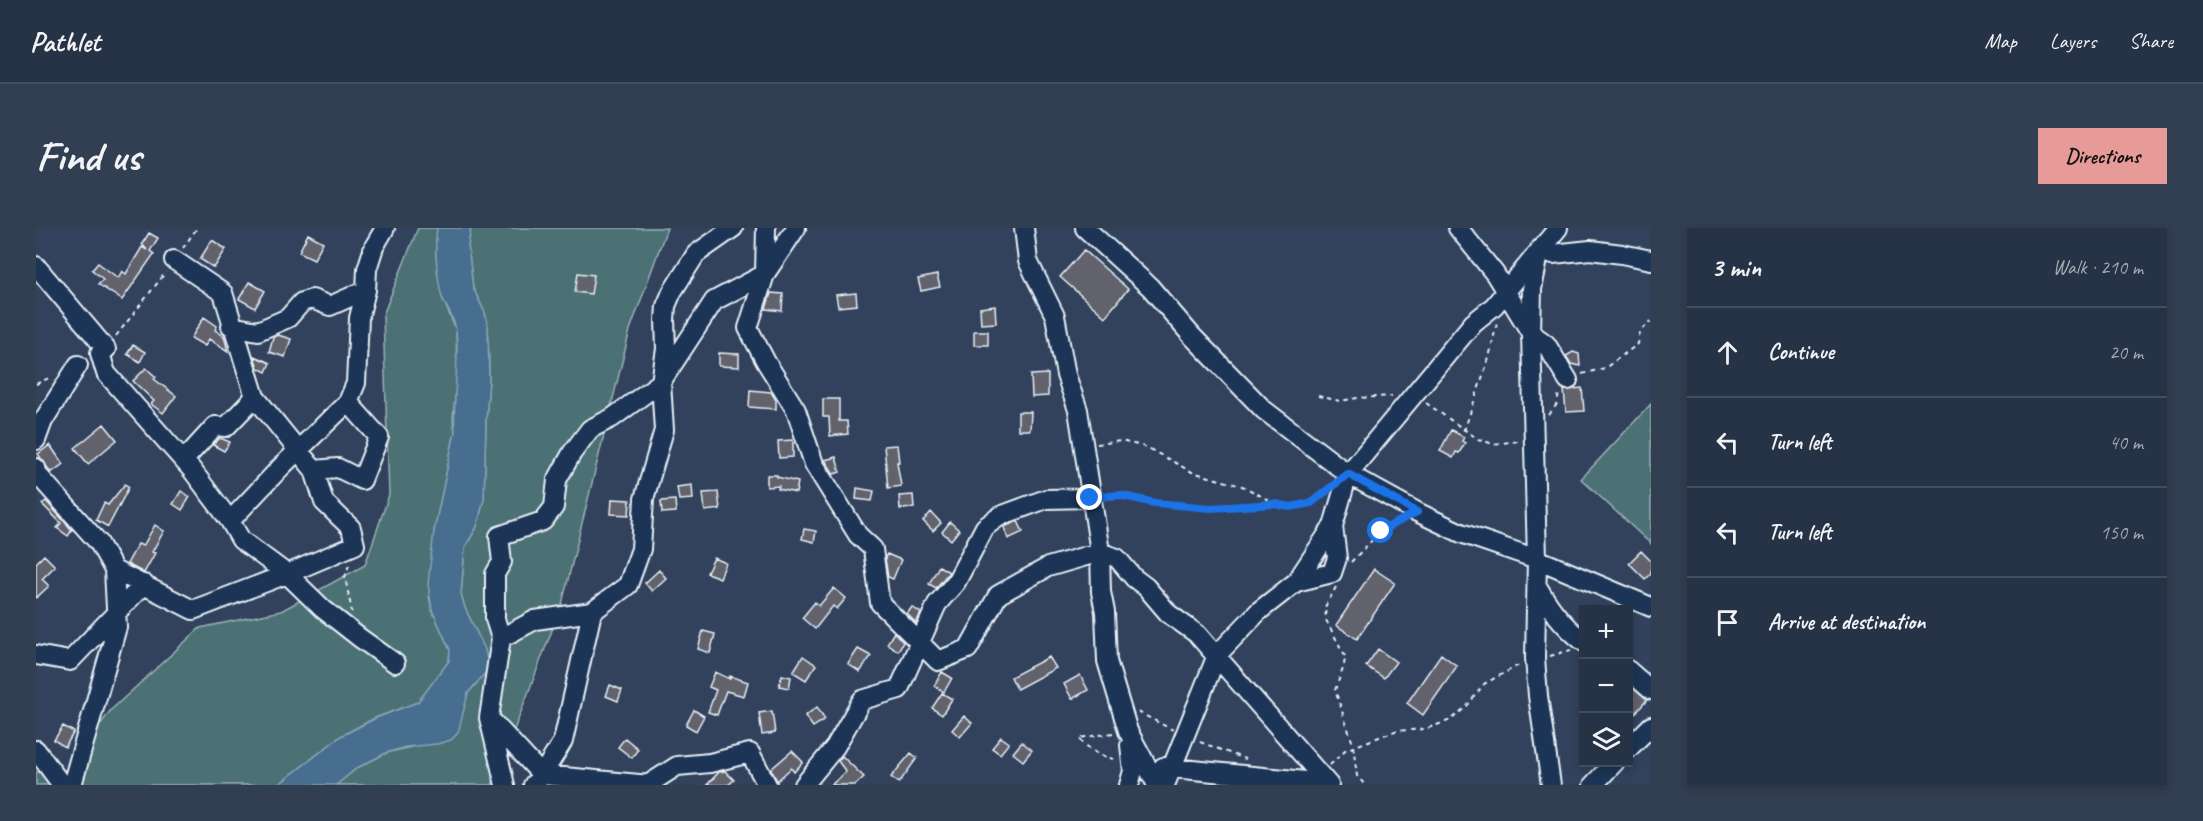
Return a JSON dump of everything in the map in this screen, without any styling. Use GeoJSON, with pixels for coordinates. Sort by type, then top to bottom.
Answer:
{"type":"FeatureCollection","features":[{"type":"Feature","properties":{"kind":"street"},"geometry":{"type":"LineString","coordinates":[[230,521],[348,402],[356,383],[359,318],[366,290],[367,269],[374,247],[385,228]]}},
{"type":"Feature","properties":{"kind":"street"},"geometry":{"type":"LineString","coordinates":[[501,638],[535,620],[592,612],[628,585],[641,549],[644,499],[664,430],[662,382],[666,349],[664,320],[666,306],[696,254],[733,228]]}},
{"type":"Feature","properties":{"kind":"street"},"geometry":{"type":"LineString","coordinates":[[766,228],[765,274],[748,328],[796,410],[814,464],[858,535],[873,549],[880,603],[938,661],[968,649],[998,595],[1048,567],[1100,552],[1117,558],[1169,614],[1197,634],[1324,782]]}},
{"type":"Feature","properties":{"kind":"street"},"geometry":{"type":"LineString","coordinates":[[505,785],[489,718],[501,638],[495,619],[495,574],[502,561],[499,536],[543,521],[554,507],[557,480],[572,453],[590,429],[612,418],[662,382],[714,301],[765,274],[796,228]]}},
{"type":"Feature","properties":{"kind":"street"},"geometry":{"type":"LineString","coordinates":[[1024,228],[1028,261],[1055,316],[1066,375],[1078,410],[1100,552],[1101,592],[1106,612],[1107,662],[1128,732],[1135,773]]}},
{"type":"Feature","properties":{"kind":"street"},"geometry":{"type":"LineString","coordinates":[[1085,228],[1150,286],[1192,336],[1264,410],[1348,474],[1461,533],[1537,559],[1647,607]]}},
{"type":"Feature","properties":{"kind":"street"},"geometry":{"type":"LineString","coordinates":[[1458,228],[1501,296],[1531,333],[1546,344],[1568,380]]}},
{"type":"Feature","properties":{"kind":"street"},"geometry":{"type":"LineString","coordinates":[[1169,777],[1217,655],[1259,610],[1296,582],[1333,526],[1348,474],[1473,323],[1501,296],[1558,228]]}},
{"type":"Feature","properties":{"kind":"street"},"geometry":{"type":"LineString","coordinates":[[1540,249],[1553,254],[1590,250],[1651,260]]}},
{"type":"Feature","properties":{"kind":"street"},"geometry":{"type":"LineString","coordinates":[[1540,249],[1532,289],[1531,333],[1537,559],[1535,658],[1551,785]]}},
{"type":"Feature","properties":{"kind":"street"},"geometry":{"type":"LineString","coordinates":[[114,570],[194,610],[355,545],[351,528],[324,502],[314,470],[255,397],[231,326],[223,293],[174,260]]}},
{"type":"Feature","properties":{"kind":"street"},"geometry":{"type":"LineString","coordinates":[[36,266],[103,351],[106,373],[184,460],[230,521],[241,540],[287,574],[323,609],[395,663]]}},
{"type":"Feature","properties":{"kind":"street"},"geometry":{"type":"LineString","coordinates":[[231,326],[258,331],[288,318],[302,302],[312,299],[330,306],[366,290]]}},
{"type":"Feature","properties":{"kind":"street"},"geometry":{"type":"LineString","coordinates":[[36,440],[43,421],[78,364]]}},
{"type":"Feature","properties":{"kind":"street"},"geometry":{"type":"LineString","coordinates":[[184,460],[215,426],[226,427],[255,397]]}},
{"type":"Feature","properties":{"kind":"street"},"geometry":{"type":"LineString","coordinates":[[314,470],[338,468],[362,480],[379,437],[348,402]]}},
{"type":"Feature","properties":{"kind":"street"},"geometry":{"type":"LineString","coordinates":[[36,468],[38,476],[99,543],[114,570],[117,627],[72,785]]}},
{"type":"Feature","properties":{"kind":"street"},"geometry":{"type":"LineString","coordinates":[[804,785],[835,747],[862,700],[899,689],[938,604],[956,582],[985,527],[999,516],[1046,499],[1090,498]]}},
{"type":"Feature","properties":{"kind":"street"},"geometry":{"type":"LineString","coordinates":[[1296,582],[1332,573],[1336,558],[1333,526]]}},
{"type":"Feature","properties":{"kind":"street"},"geometry":{"type":"LineString","coordinates":[[36,655],[70,661],[144,584]]}},
{"type":"Feature","properties":{"kind":"street"},"geometry":{"type":"LineString","coordinates":[[1537,586],[1579,643]]}},
{"type":"Feature","properties":{"kind":"street"},"geometry":{"type":"LineString","coordinates":[[538,780],[563,741],[592,612]]}},
{"type":"Feature","properties":{"kind":"street"},"geometry":{"type":"LineString","coordinates":[[1633,674],[1651,690]]}},
{"type":"Feature","properties":{"kind":"street"},"geometry":{"type":"LineString","coordinates":[[489,718],[538,780],[650,785],[676,766],[711,763],[750,753],[767,785]]}},
{"type":"Feature","properties":{"kind":"street"},"geometry":{"type":"LineString","coordinates":[[1633,745],[1651,726]]}},
{"type":"Feature","properties":{"kind":"street"},"geometry":{"type":"LineString","coordinates":[[36,750],[62,785]]}},
{"type":"Feature","properties":{"kind":"street"},"geometry":{"type":"LineString","coordinates":[[1595,784],[1610,767]]}},
{"type":"Feature","properties":{"kind":"street"},"geometry":{"type":"LineString","coordinates":[[1135,773],[1169,777],[1324,782]]}},
{"type":"Feature","properties":{"kind":"street"},"geometry":{"type":"LineString","coordinates":[[1135,773],[1157,785]]}},
{"type":"Feature","properties":{"kind":"street"},"geometry":{"type":"LineString","coordinates":[[1303,785],[1324,782]]}},
{"type":"Feature","properties":{"kind":"path"},"geometry":{"type":"LineString","coordinates":[[103,351],[197,228]]}},
{"type":"Feature","properties":{"kind":"path"},"geometry":{"type":"LineString","coordinates":[[1464,431],[1494,340],[1501,296]]}},
{"type":"Feature","properties":{"kind":"path"},"geometry":{"type":"LineString","coordinates":[[1318,396],[1340,401],[1388,397],[1403,392],[1416,394],[1464,431],[1493,444],[1521,441],[1533,435],[1557,404],[1562,383],[1605,368],[1638,344],[1640,332],[1651,321]]}},
{"type":"Feature","properties":{"kind":"path"},"geometry":{"type":"LineString","coordinates":[[36,384],[57,374]]}},
{"type":"Feature","properties":{"kind":"path"},"geometry":{"type":"LineString","coordinates":[[1084,445],[1121,441],[1146,447],[1192,472],[1245,487],[1275,504]]}},
{"type":"Feature","properties":{"kind":"path"},"geometry":{"type":"LineString","coordinates":[[1090,498],[1119,495],[1155,503],[1211,508],[1275,504],[1290,507],[1311,503],[1330,488]]}},
{"type":"Feature","properties":{"kind":"path"},"geometry":{"type":"LineString","coordinates":[[1347,568],[1381,531],[1417,512]]}},
{"type":"Feature","properties":{"kind":"path"},"geometry":{"type":"LineString","coordinates":[[353,615],[345,577],[355,545]]}},
{"type":"Feature","properties":{"kind":"path"},"geometry":{"type":"LineString","coordinates":[[1336,586],[1325,607],[1326,620],[1345,656],[1344,666],[1335,690],[1353,747],[1357,776],[1365,785]]}},
{"type":"Feature","properties":{"kind":"path"},"geometry":{"type":"LineString","coordinates":[[1324,782],[1345,750],[1395,731],[1425,729],[1451,720],[1467,706],[1484,684],[1502,673],[1535,658],[1579,646]]}},
{"type":"Feature","properties":{"kind":"path"},"geometry":{"type":"LineString","coordinates":[[1119,702],[1185,736],[1248,760]]}},
{"type":"Feature","properties":{"kind":"path"},"geometry":{"type":"LineString","coordinates":[[1128,732],[1079,738],[1090,751],[1118,760],[1135,773]]}},
{"type":"Feature","properties":{"kind":"green space"},"geometry":{"type":"Polygon","coordinates":[[[418,228],[437,228],[436,254],[442,297],[456,330],[457,376],[453,419],[455,432],[434,531],[429,596],[432,610],[450,650],[449,661],[418,702],[375,718],[341,736],[278,785],[36,785],[36,772],[65,772],[111,710],[200,628],[281,611],[365,565],[389,495],[383,315],[418,228]]]}},
{"type":"Feature","properties":{"kind":"green space"},"geometry":{"type":"Polygon","coordinates":[[[471,228],[667,228],[630,330],[562,604],[495,780],[492,785],[336,785],[357,768],[386,753],[415,746],[460,722],[468,693],[477,683],[485,650],[465,608],[461,594],[465,547],[477,527],[484,499],[489,379],[488,327],[485,313],[473,288],[468,246],[471,228]]]}},
{"type":"Feature","properties":{"kind":"green space"},"geometry":{"type":"Polygon","coordinates":[[[1651,404],[1651,544],[1581,479],[1651,404]]]}},
{"type":"Feature","properties":{"kind":"water"},"geometry":{"type":"Polygon","coordinates":[[[437,228],[471,228],[468,246],[473,288],[485,313],[488,327],[489,379],[484,499],[477,527],[465,547],[461,594],[465,608],[485,650],[487,671],[468,693],[459,729],[451,740],[437,744],[406,747],[386,753],[357,768],[336,785],[278,785],[341,736],[376,718],[418,702],[449,661],[450,650],[432,610],[428,584],[434,531],[455,432],[457,356],[455,326],[442,297],[439,281],[436,253],[437,228]]]}},
{"type":"Feature","properties":{"kind":"building"},"geometry":{"type":"Polygon","coordinates":[[[149,233],[158,238],[150,251],[154,254],[122,300],[98,284],[103,279],[92,270],[98,263],[118,278],[122,271],[126,274],[142,247],[147,250],[142,244],[149,233]]]}},
{"type":"Feature","properties":{"kind":"building"},"geometry":{"type":"Polygon","coordinates":[[[308,234],[323,242],[314,259],[299,252],[308,234]]]}},
{"type":"Feature","properties":{"kind":"building"},"geometry":{"type":"Polygon","coordinates":[[[212,240],[226,249],[214,268],[200,259],[212,240]]]}},
{"type":"Feature","properties":{"kind":"building"},"geometry":{"type":"Polygon","coordinates":[[[1084,250],[1128,289],[1105,317],[1060,277],[1084,250]]]}},
{"type":"Feature","properties":{"kind":"building"},"geometry":{"type":"Polygon","coordinates":[[[578,273],[594,275],[591,294],[575,292],[578,273]]]}},
{"type":"Feature","properties":{"kind":"building"},"geometry":{"type":"Polygon","coordinates":[[[937,275],[940,287],[921,291],[918,279],[937,275]]]}},
{"type":"Feature","properties":{"kind":"building"},"geometry":{"type":"Polygon","coordinates":[[[249,282],[265,291],[255,308],[239,299],[249,282]]]}},
{"type":"Feature","properties":{"kind":"building"},"geometry":{"type":"Polygon","coordinates":[[[771,293],[783,294],[782,311],[766,309],[771,293]]]}},
{"type":"Feature","properties":{"kind":"building"},"geometry":{"type":"Polygon","coordinates":[[[856,293],[857,305],[838,307],[836,295],[856,293]]]}},
{"type":"Feature","properties":{"kind":"building"},"geometry":{"type":"Polygon","coordinates":[[[995,306],[996,323],[981,324],[980,308],[995,306]]]}},
{"type":"Feature","properties":{"kind":"building"},"geometry":{"type":"Polygon","coordinates":[[[204,317],[217,326],[215,330],[224,336],[228,351],[209,339],[205,346],[191,338],[204,317]]]}},
{"type":"Feature","properties":{"kind":"building"},"geometry":{"type":"Polygon","coordinates":[[[974,331],[988,331],[988,345],[974,345],[974,331]]]}},
{"type":"Feature","properties":{"kind":"building"},"geometry":{"type":"Polygon","coordinates":[[[278,335],[291,339],[285,357],[269,352],[273,337],[278,335]]]}},
{"type":"Feature","properties":{"kind":"building"},"geometry":{"type":"Polygon","coordinates":[[[133,345],[145,352],[140,362],[127,354],[133,345]]]}},
{"type":"Feature","properties":{"kind":"building"},"geometry":{"type":"Polygon","coordinates":[[[1573,352],[1579,354],[1580,366],[1571,364],[1566,356],[1573,352]]]}},
{"type":"Feature","properties":{"kind":"building"},"geometry":{"type":"Polygon","coordinates":[[[719,353],[739,354],[739,367],[719,366],[719,353]]]}},
{"type":"Feature","properties":{"kind":"building"},"geometry":{"type":"Polygon","coordinates":[[[254,356],[270,363],[266,372],[258,368],[254,356]]]}},
{"type":"Feature","properties":{"kind":"building"},"geometry":{"type":"Polygon","coordinates":[[[146,368],[156,377],[154,379],[176,396],[163,413],[151,404],[154,401],[133,381],[146,368]]]}},
{"type":"Feature","properties":{"kind":"building"},"geometry":{"type":"Polygon","coordinates":[[[1048,374],[1048,396],[1032,397],[1031,375],[1048,374]]]}},
{"type":"Feature","properties":{"kind":"building"},"geometry":{"type":"Polygon","coordinates":[[[1582,388],[1584,411],[1566,412],[1564,390],[1582,388]]]}},
{"type":"Feature","properties":{"kind":"building"},"geometry":{"type":"Polygon","coordinates":[[[750,390],[771,392],[776,400],[776,409],[749,407],[750,390]]]}},
{"type":"Feature","properties":{"kind":"building"},"geometry":{"type":"Polygon","coordinates":[[[823,399],[839,399],[839,421],[847,421],[848,434],[830,436],[829,417],[823,417],[823,399]]]}},
{"type":"Feature","properties":{"kind":"building"},"geometry":{"type":"Polygon","coordinates":[[[1018,412],[1031,412],[1030,430],[1018,430],[1018,412]]]}},
{"type":"Feature","properties":{"kind":"building"},"geometry":{"type":"Polygon","coordinates":[[[104,424],[117,440],[88,464],[75,448],[104,424]]]}},
{"type":"Feature","properties":{"kind":"building"},"geometry":{"type":"Polygon","coordinates":[[[1451,430],[1464,437],[1462,441],[1465,443],[1453,458],[1440,451],[1451,430]]]}},
{"type":"Feature","properties":{"kind":"building"},"geometry":{"type":"Polygon","coordinates":[[[220,438],[230,442],[224,451],[213,445],[220,438]]]}},
{"type":"Feature","properties":{"kind":"building"},"geometry":{"type":"Polygon","coordinates":[[[793,440],[793,457],[779,458],[778,441],[793,440]]]}},
{"type":"Feature","properties":{"kind":"building"},"geometry":{"type":"Polygon","coordinates":[[[50,445],[63,464],[51,473],[38,454],[50,445]]]}},
{"type":"Feature","properties":{"kind":"building"},"geometry":{"type":"Polygon","coordinates":[[[897,445],[901,486],[888,488],[884,446],[897,445]]]}},
{"type":"Feature","properties":{"kind":"building"},"geometry":{"type":"Polygon","coordinates":[[[836,457],[840,472],[834,474],[825,460],[836,457]]]}},
{"type":"Feature","properties":{"kind":"building"},"geometry":{"type":"Polygon","coordinates":[[[767,475],[777,475],[777,477],[798,482],[796,493],[778,489],[779,486],[767,487],[767,475]]]}},
{"type":"Feature","properties":{"kind":"building"},"geometry":{"type":"Polygon","coordinates":[[[125,484],[129,487],[108,527],[96,520],[104,503],[108,505],[125,484]]]}},
{"type":"Feature","properties":{"kind":"building"},"geometry":{"type":"Polygon","coordinates":[[[692,485],[693,499],[679,500],[677,487],[692,485]]]}},
{"type":"Feature","properties":{"kind":"building"},"geometry":{"type":"Polygon","coordinates":[[[857,488],[874,491],[872,501],[856,499],[857,488]]]}},
{"type":"Feature","properties":{"kind":"building"},"geometry":{"type":"Polygon","coordinates":[[[181,491],[190,497],[182,510],[173,504],[181,491]]]}},
{"type":"Feature","properties":{"kind":"building"},"geometry":{"type":"Polygon","coordinates":[[[718,492],[720,509],[705,511],[703,493],[718,492]]]}},
{"type":"Feature","properties":{"kind":"building"},"geometry":{"type":"Polygon","coordinates":[[[913,495],[914,508],[900,509],[899,496],[913,495]]]}},
{"type":"Feature","properties":{"kind":"building"},"geometry":{"type":"Polygon","coordinates":[[[612,499],[630,500],[629,515],[611,514],[612,499]]]}},
{"type":"Feature","properties":{"kind":"building"},"geometry":{"type":"Polygon","coordinates":[[[675,500],[676,512],[662,513],[661,501],[675,500]]]}},
{"type":"Feature","properties":{"kind":"building"},"geometry":{"type":"Polygon","coordinates":[[[46,501],[72,530],[68,536],[57,528],[61,523],[42,504],[46,501]]]}},
{"type":"Feature","properties":{"kind":"building"},"geometry":{"type":"Polygon","coordinates":[[[931,512],[941,523],[933,531],[923,521],[931,512]]]}},
{"type":"Feature","properties":{"kind":"building"},"geometry":{"type":"Polygon","coordinates":[[[1018,521],[1023,532],[1008,539],[1004,527],[1018,521]]]}},
{"type":"Feature","properties":{"kind":"building"},"geometry":{"type":"Polygon","coordinates":[[[950,522],[959,530],[951,540],[942,532],[950,522]]]}},
{"type":"Feature","properties":{"kind":"building"},"geometry":{"type":"Polygon","coordinates":[[[155,525],[164,531],[152,552],[155,553],[144,573],[127,564],[138,544],[143,546],[155,525]]]}},
{"type":"Feature","properties":{"kind":"building"},"geometry":{"type":"Polygon","coordinates":[[[804,529],[816,531],[814,542],[802,539],[804,529]]]}},
{"type":"Feature","properties":{"kind":"building"},"geometry":{"type":"Polygon","coordinates":[[[1641,551],[1651,561],[1651,573],[1645,579],[1629,563],[1641,551]]]}},
{"type":"Feature","properties":{"kind":"building"},"geometry":{"type":"Polygon","coordinates":[[[887,554],[901,560],[893,579],[888,577],[885,558],[887,554]]]}},
{"type":"Feature","properties":{"kind":"building"},"geometry":{"type":"Polygon","coordinates":[[[44,555],[55,566],[42,579],[49,586],[36,598],[36,563],[44,555]]]}},
{"type":"Feature","properties":{"kind":"building"},"geometry":{"type":"Polygon","coordinates":[[[714,558],[726,563],[720,578],[707,573],[714,558]]]}},
{"type":"Feature","properties":{"kind":"building"},"geometry":{"type":"Polygon","coordinates":[[[939,566],[949,572],[936,588],[929,584],[939,566]]]}},
{"type":"Feature","properties":{"kind":"building"},"geometry":{"type":"Polygon","coordinates":[[[1374,569],[1395,583],[1357,639],[1336,625],[1374,569]]]}},
{"type":"Feature","properties":{"kind":"building"},"geometry":{"type":"Polygon","coordinates":[[[659,570],[666,578],[652,591],[645,583],[659,570]]]}},
{"type":"Feature","properties":{"kind":"building"},"geometry":{"type":"Polygon","coordinates":[[[834,588],[846,598],[837,609],[833,606],[815,629],[802,618],[815,602],[819,606],[834,588]]]}},
{"type":"Feature","properties":{"kind":"building"},"geometry":{"type":"Polygon","coordinates":[[[912,607],[921,613],[916,623],[907,614],[912,607]]]}},
{"type":"Feature","properties":{"kind":"building"},"geometry":{"type":"Polygon","coordinates":[[[703,631],[715,634],[710,653],[698,649],[703,631]]]}},
{"type":"Feature","properties":{"kind":"building"},"geometry":{"type":"Polygon","coordinates":[[[894,632],[903,642],[898,651],[887,644],[894,632]]]}},
{"type":"Feature","properties":{"kind":"building"},"geometry":{"type":"Polygon","coordinates":[[[858,649],[871,656],[860,672],[848,664],[858,649]]]}},
{"type":"Feature","properties":{"kind":"building"},"geometry":{"type":"Polygon","coordinates":[[[1378,649],[1396,662],[1384,678],[1366,666],[1378,649]]]}},
{"type":"Feature","properties":{"kind":"building"},"geometry":{"type":"Polygon","coordinates":[[[1441,654],[1457,666],[1423,715],[1407,703],[1441,654]]]}},
{"type":"Feature","properties":{"kind":"building"},"geometry":{"type":"Polygon","coordinates":[[[803,656],[816,665],[806,680],[793,672],[803,656]]]}},
{"type":"Feature","properties":{"kind":"building"},"geometry":{"type":"Polygon","coordinates":[[[1049,657],[1056,668],[1017,689],[1011,677],[1049,657]]]}},
{"type":"Feature","properties":{"kind":"building"},"geometry":{"type":"Polygon","coordinates":[[[715,672],[730,679],[730,676],[748,682],[744,696],[726,691],[717,715],[708,712],[716,690],[709,687],[715,672]]]}},
{"type":"Feature","properties":{"kind":"building"},"geometry":{"type":"Polygon","coordinates":[[[942,672],[952,678],[944,692],[934,686],[942,672]]]}},
{"type":"Feature","properties":{"kind":"building"},"geometry":{"type":"Polygon","coordinates":[[[782,675],[791,677],[789,688],[779,686],[782,675]]]}},
{"type":"Feature","properties":{"kind":"building"},"geometry":{"type":"Polygon","coordinates":[[[1080,675],[1088,690],[1072,699],[1064,684],[1080,675]]]}},
{"type":"Feature","properties":{"kind":"building"},"geometry":{"type":"Polygon","coordinates":[[[610,685],[622,690],[618,701],[606,696],[610,685]]]}},
{"type":"Feature","properties":{"kind":"building"},"geometry":{"type":"Polygon","coordinates":[[[1633,688],[1647,700],[1633,716],[1633,688]]]}},
{"type":"Feature","properties":{"kind":"building"},"geometry":{"type":"Polygon","coordinates":[[[942,693],[952,699],[942,715],[932,708],[942,693]]]}},
{"type":"Feature","properties":{"kind":"building"},"geometry":{"type":"Polygon","coordinates":[[[817,707],[825,719],[813,727],[805,716],[817,707]]]}},
{"type":"Feature","properties":{"kind":"building"},"geometry":{"type":"Polygon","coordinates":[[[694,710],[704,716],[696,731],[686,725],[694,710]]]}},
{"type":"Feature","properties":{"kind":"building"},"geometry":{"type":"Polygon","coordinates":[[[772,711],[775,733],[762,735],[759,713],[772,711]]]}},
{"type":"Feature","properties":{"kind":"building"},"geometry":{"type":"Polygon","coordinates":[[[964,716],[972,723],[960,737],[952,730],[964,716]]]}},
{"type":"Feature","properties":{"kind":"building"},"geometry":{"type":"Polygon","coordinates":[[[63,726],[74,732],[65,747],[54,740],[63,726]]]}},
{"type":"Feature","properties":{"kind":"building"},"geometry":{"type":"Polygon","coordinates":[[[1001,737],[1009,743],[1000,754],[992,748],[1001,737]]]}},
{"type":"Feature","properties":{"kind":"building"},"geometry":{"type":"Polygon","coordinates":[[[625,738],[638,749],[632,758],[618,747],[625,738]]]}},
{"type":"Feature","properties":{"kind":"building"},"geometry":{"type":"Polygon","coordinates":[[[1022,742],[1032,750],[1023,761],[1013,753],[1022,742]]]}},
{"type":"Feature","properties":{"kind":"building"},"geometry":{"type":"Polygon","coordinates":[[[792,751],[803,762],[794,772],[791,768],[777,781],[771,769],[792,751]]]}},
{"type":"Feature","properties":{"kind":"building"},"geometry":{"type":"Polygon","coordinates":[[[911,753],[917,758],[899,783],[891,777],[911,753]]]}},
{"type":"Feature","properties":{"kind":"building"},"geometry":{"type":"Polygon","coordinates":[[[842,756],[864,777],[855,785],[831,785],[846,772],[838,761],[842,756]]]}},
{"type":"Feature","properties":{"kind":"building"},"geometry":{"type":"Polygon","coordinates":[[[725,771],[734,780],[728,785],[707,785],[719,772],[725,771]]]}},
{"type":"Feature","properties":{"kind":"route"},"geometry":{"type":"LineString","coordinates":[[1090,498],[1119,495],[1155,503],[1211,508],[1275,504],[1290,507],[1311,503],[1348,474],[1417,512],[1381,531]]}}]}
